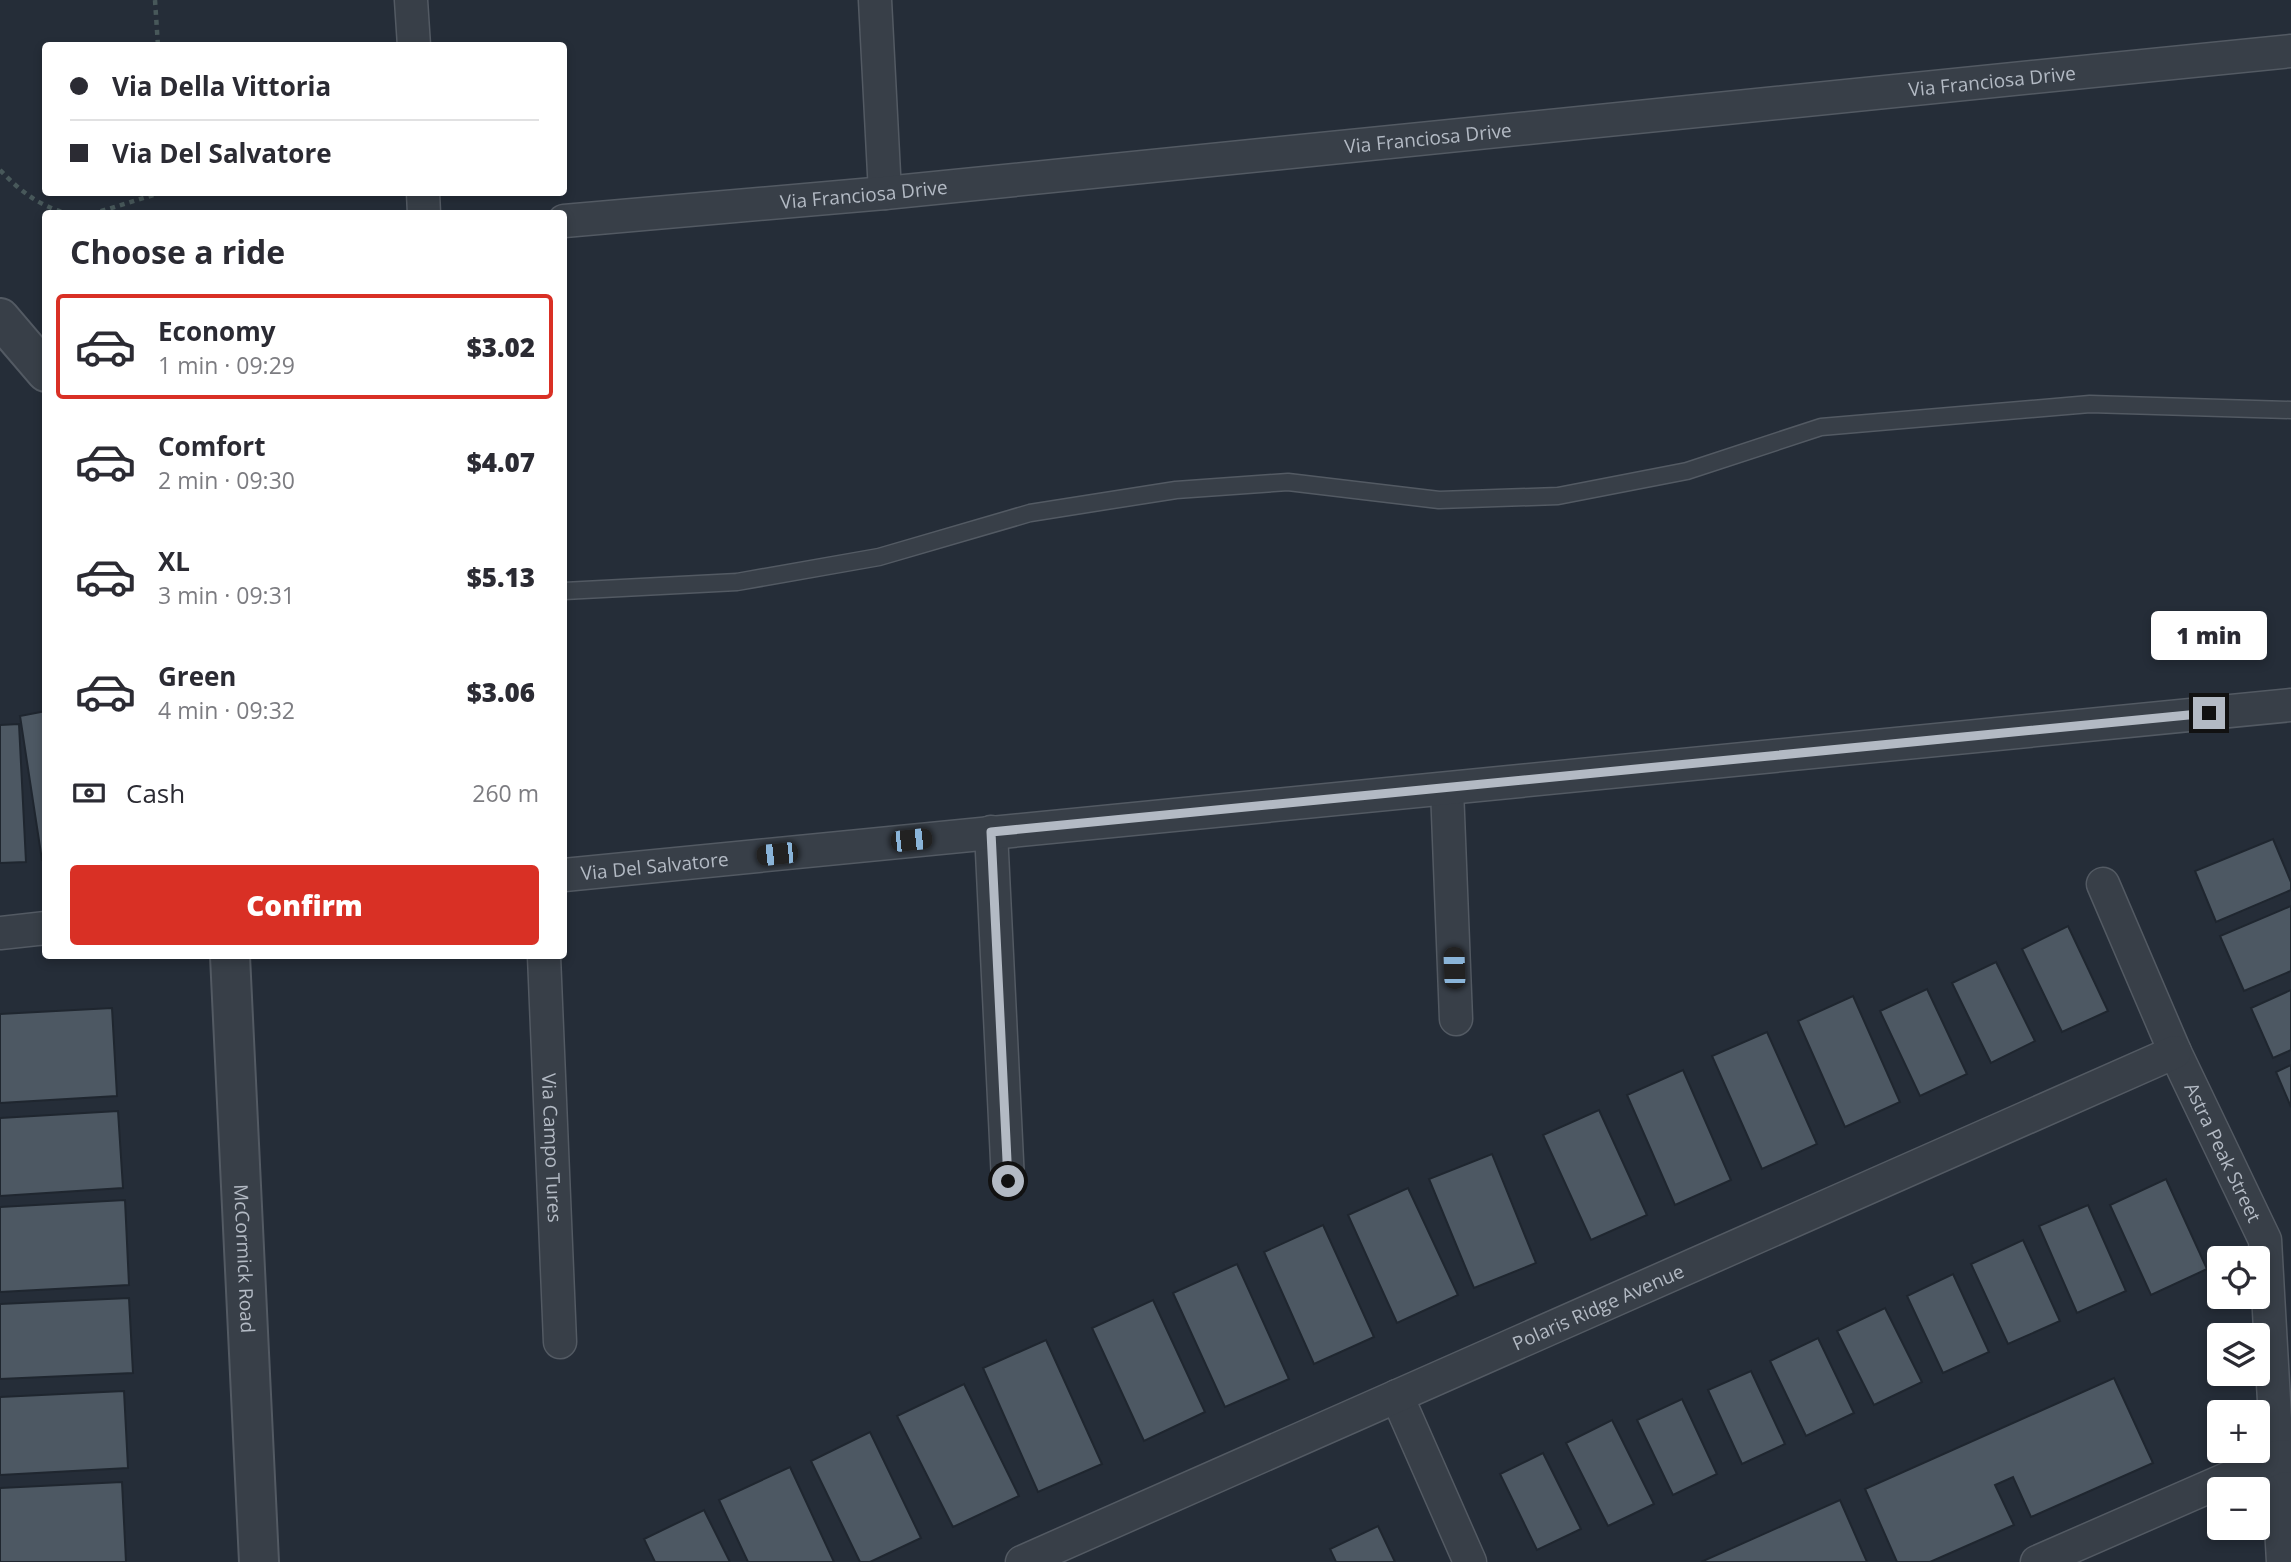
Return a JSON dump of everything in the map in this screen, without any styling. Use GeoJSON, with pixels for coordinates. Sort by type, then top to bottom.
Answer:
{"type":"FeatureCollection","features":[{"type":"Feature","properties":{"kind":"street"},"geometry":{"type":"LineString","coordinates":[[411,0],[414,42]]}},
{"type":"Feature","properties":{"kind":"street"},"geometry":{"type":"LineString","coordinates":[[875,0],[885,192]]}},
{"type":"Feature","properties":{"kind":"street","name":"Via Franciosa Drive"},"geometry":{"type":"LineString","coordinates":[[567,221],[885,192],[2291,51]]}},
{"type":"Feature","properties":{"kind":"street"},"geometry":{"type":"LineString","coordinates":[[0,318],[42,367]]}},
{"type":"Feature","properties":{"kind":"street","name":"Via Del Salvatore"},"geometry":{"type":"LineString","coordinates":[[567,875],[2291,705]]}},
{"type":"Feature","properties":{"kind":"street"},"geometry":{"type":"LineString","coordinates":[[1447,789],[1456,1019]]}},
{"type":"Feature","properties":{"kind":"street"},"geometry":{"type":"LineString","coordinates":[[991,832],[1008,1181]]}},
{"type":"Feature","properties":{"kind":"street","name":"Astra Peak Street"},"geometry":{"type":"LineString","coordinates":[[2103,884],[2175,1052],[2265,1240],[2284,1456],[2283,1562]]}},
{"type":"Feature","properties":{"kind":"street"},"geometry":{"type":"LineString","coordinates":[[0,933],[42,928]]}},
{"type":"Feature","properties":{"kind":"street","name":"McCormick Road"},"geometry":{"type":"LineString","coordinates":[[230,959],[259,1562]]}},
{"type":"Feature","properties":{"kind":"street","name":"Via Campo Tures"},"geometry":{"type":"LineString","coordinates":[[544,959],[561,1342]]}},
{"type":"Feature","properties":{"kind":"street","name":"Polaris Ridge Avenue"},"geometry":{"type":"LineString","coordinates":[[1022,1562],[2175,1052]]}},
{"type":"Feature","properties":{"kind":"street"},"geometry":{"type":"LineString","coordinates":[[1397,1396],[1470,1562]]}},
{"type":"Feature","properties":{"kind":"street"},"geometry":{"type":"LineString","coordinates":[[2037,1562],[2284,1456]]}},
{"type":"Feature","properties":{"kind":"lane"},"geometry":{"type":"LineString","coordinates":[[567,591],[737,582],[879,557],[1030,513],[1175,490],[1288,481],[1439,500],[1558,496],[1687,471],[1821,426],[2090,404],[2291,410]]}},
{"type":"Feature","properties":{"kind":"path"},"geometry":{"type":"LineString","coordinates":[[155,0],[158,42]]}},
{"type":"Feature","properties":{"kind":"path"},"geometry":{"type":"LineString","coordinates":[[0,170],[19,190],[56,210]]}},
{"type":"Feature","properties":{"kind":"path"},"geometry":{"type":"LineString","coordinates":[[105,210],[150,196]]}},
{"type":"Feature","properties":{"kind":"building"},"geometry":{"type":"Polygon","coordinates":[[[42,712],[42,860],[20,716],[42,712]]]}},
{"type":"Feature","properties":{"kind":"building"},"geometry":{"type":"Polygon","coordinates":[[[19,724],[26,862],[0,863],[0,725],[19,724]]]}},
{"type":"Feature","properties":{"kind":"building"},"geometry":{"type":"Polygon","coordinates":[[[2273,839],[2291,882],[2291,890],[2216,922],[2195,871],[2273,839]]]}},
{"type":"Feature","properties":{"kind":"building"},"geometry":{"type":"Polygon","coordinates":[[[2291,906],[2291,971],[2244,991],[2220,936],[2291,906]]]}},
{"type":"Feature","properties":{"kind":"building"},"geometry":{"type":"Polygon","coordinates":[[[2068,926],[2108,1011],[2062,1032],[2022,949],[2068,926]]]}},
{"type":"Feature","properties":{"kind":"building"},"geometry":{"type":"Polygon","coordinates":[[[1996,962],[2035,1041],[1991,1063],[1952,983],[1996,962]]]}},
{"type":"Feature","properties":{"kind":"building"},"geometry":{"type":"Polygon","coordinates":[[[1927,989],[1967,1074],[1920,1096],[1880,1011],[1927,989]]]}},
{"type":"Feature","properties":{"kind":"building"},"geometry":{"type":"Polygon","coordinates":[[[2291,990],[2291,1050],[2273,1058],[2251,1008],[2291,990]]]}},
{"type":"Feature","properties":{"kind":"building"},"geometry":{"type":"Polygon","coordinates":[[[1853,996],[1900,1102],[1845,1127],[1798,1021],[1853,996]]]}},
{"type":"Feature","properties":{"kind":"building"},"geometry":{"type":"Polygon","coordinates":[[[112,1008],[117,1096],[0,1103],[0,1014],[112,1008]]]}},
{"type":"Feature","properties":{"kind":"building"},"geometry":{"type":"Polygon","coordinates":[[[1767,1032],[1817,1144],[1762,1169],[1712,1056],[1767,1032]]]}},
{"type":"Feature","properties":{"kind":"building"},"geometry":{"type":"Polygon","coordinates":[[[2291,1065],[2291,1107],[2276,1072],[2291,1065]]]}},
{"type":"Feature","properties":{"kind":"building"},"geometry":{"type":"Polygon","coordinates":[[[1683,1070],[1731,1180],[1675,1205],[1627,1095],[1683,1070]]]}},
{"type":"Feature","properties":{"kind":"building"},"geometry":{"type":"Polygon","coordinates":[[[1599,1110],[1647,1215],[1591,1240],[1543,1135],[1599,1110]]]}},
{"type":"Feature","properties":{"kind":"building"},"geometry":{"type":"Polygon","coordinates":[[[118,1111],[123,1188],[0,1196],[0,1118],[118,1111]]]}},
{"type":"Feature","properties":{"kind":"building"},"geometry":{"type":"Polygon","coordinates":[[[1492,1154],[1536,1263],[1474,1288],[1429,1179],[1492,1154]]]}},
{"type":"Feature","properties":{"kind":"building"},"geometry":{"type":"Polygon","coordinates":[[[2166,1179],[2207,1269],[2151,1295],[2110,1205],[2166,1179]]]}},
{"type":"Feature","properties":{"kind":"building"},"geometry":{"type":"Polygon","coordinates":[[[1408,1188],[1458,1295],[1397,1323],[1348,1215],[1408,1188]]]}},
{"type":"Feature","properties":{"kind":"building"},"geometry":{"type":"Polygon","coordinates":[[[125,1200],[129,1285],[0,1292],[0,1207],[125,1200]]]}},
{"type":"Feature","properties":{"kind":"building"},"geometry":{"type":"Polygon","coordinates":[[[2088,1205],[2126,1291],[2077,1313],[2039,1226],[2088,1205]]]}},
{"type":"Feature","properties":{"kind":"building"},"geometry":{"type":"Polygon","coordinates":[[[1323,1225],[1374,1337],[1314,1364],[1264,1252],[1323,1225]]]}},
{"type":"Feature","properties":{"kind":"building"},"geometry":{"type":"Polygon","coordinates":[[[2023,1240],[2060,1321],[2008,1344],[1971,1264],[2023,1240]]]}},
{"type":"Feature","properties":{"kind":"building"},"geometry":{"type":"Polygon","coordinates":[[[1237,1264],[1289,1379],[1225,1407],[1173,1293],[1237,1264]]]}},
{"type":"Feature","properties":{"kind":"building"},"geometry":{"type":"Polygon","coordinates":[[[1953,1274],[1989,1352],[1943,1373],[1907,1296],[1953,1274]]]}},
{"type":"Feature","properties":{"kind":"building"},"geometry":{"type":"Polygon","coordinates":[[[129,1298],[133,1373],[0,1379],[0,1304],[129,1298]]]}},
{"type":"Feature","properties":{"kind":"building"},"geometry":{"type":"Polygon","coordinates":[[[1153,1300],[1205,1412],[1144,1441],[1092,1328],[1153,1300]]]}},
{"type":"Feature","properties":{"kind":"building"},"geometry":{"type":"Polygon","coordinates":[[[1885,1308],[1922,1382],[1874,1405],[1837,1331],[1885,1308]]]}},
{"type":"Feature","properties":{"kind":"building"},"geometry":{"type":"Polygon","coordinates":[[[1818,1338],[1854,1413],[1806,1436],[1770,1361],[1818,1338]]]}},
{"type":"Feature","properties":{"kind":"building"},"geometry":{"type":"Polygon","coordinates":[[[1046,1340],[1102,1464],[1038,1492],[983,1368],[1046,1340]]]}},
{"type":"Feature","properties":{"kind":"building"},"geometry":{"type":"Polygon","coordinates":[[[1751,1371],[1785,1444],[1742,1464],[1708,1390],[1751,1371]]]}},
{"type":"Feature","properties":{"kind":"building"},"geometry":{"type":"Polygon","coordinates":[[[2114,1378],[2153,1463],[2031,1517],[2013,1477],[1995,1485],[2014,1525],[1930,1562],[1897,1562],[1865,1489],[2114,1378]]]}},
{"type":"Feature","properties":{"kind":"building"},"geometry":{"type":"Polygon","coordinates":[[[964,1384],[1019,1496],[953,1527],[897,1416],[964,1384]]]}},
{"type":"Feature","properties":{"kind":"building"},"geometry":{"type":"Polygon","coordinates":[[[124,1391],[128,1468],[0,1475],[0,1397],[124,1391]]]}},
{"type":"Feature","properties":{"kind":"building"},"geometry":{"type":"Polygon","coordinates":[[[1682,1399],[1717,1474],[1673,1495],[1637,1420],[1682,1399]]]}},
{"type":"Feature","properties":{"kind":"building"},"geometry":{"type":"Polygon","coordinates":[[[1612,1420],[1654,1504],[1608,1526],[1566,1443],[1612,1420]]]}},
{"type":"Feature","properties":{"kind":"building"},"geometry":{"type":"Polygon","coordinates":[[[870,1432],[921,1538],[870,1562],[860,1562],[811,1461],[870,1432]]]}},
{"type":"Feature","properties":{"kind":"building"},"geometry":{"type":"Polygon","coordinates":[[[1543,1453],[1581,1529],[1537,1550],[1500,1474],[1543,1453]]]}},
{"type":"Feature","properties":{"kind":"building"},"geometry":{"type":"Polygon","coordinates":[[[790,1467],[834,1562],[748,1562],[719,1500],[790,1467]]]}},
{"type":"Feature","properties":{"kind":"building"},"geometry":{"type":"Polygon","coordinates":[[[122,1482],[126,1562],[0,1562],[0,1488],[122,1482]]]}},
{"type":"Feature","properties":{"kind":"building"},"geometry":{"type":"Polygon","coordinates":[[[1840,1500],[1867,1562],[1701,1562],[1840,1500]]]}},
{"type":"Feature","properties":{"kind":"building"},"geometry":{"type":"Polygon","coordinates":[[[704,1510],[730,1562],[655,1562],[644,1539],[704,1510]]]}},
{"type":"Feature","properties":{"kind":"building"},"geometry":{"type":"Polygon","coordinates":[[[1378,1526],[1395,1562],[1336,1562],[1330,1549],[1378,1526]]]}},
{"type":"Feature","properties":{"kind":"route"},"geometry":{"type":"LineString","coordinates":[[1008,1181],[991,832],[2209,713]]}}]}
